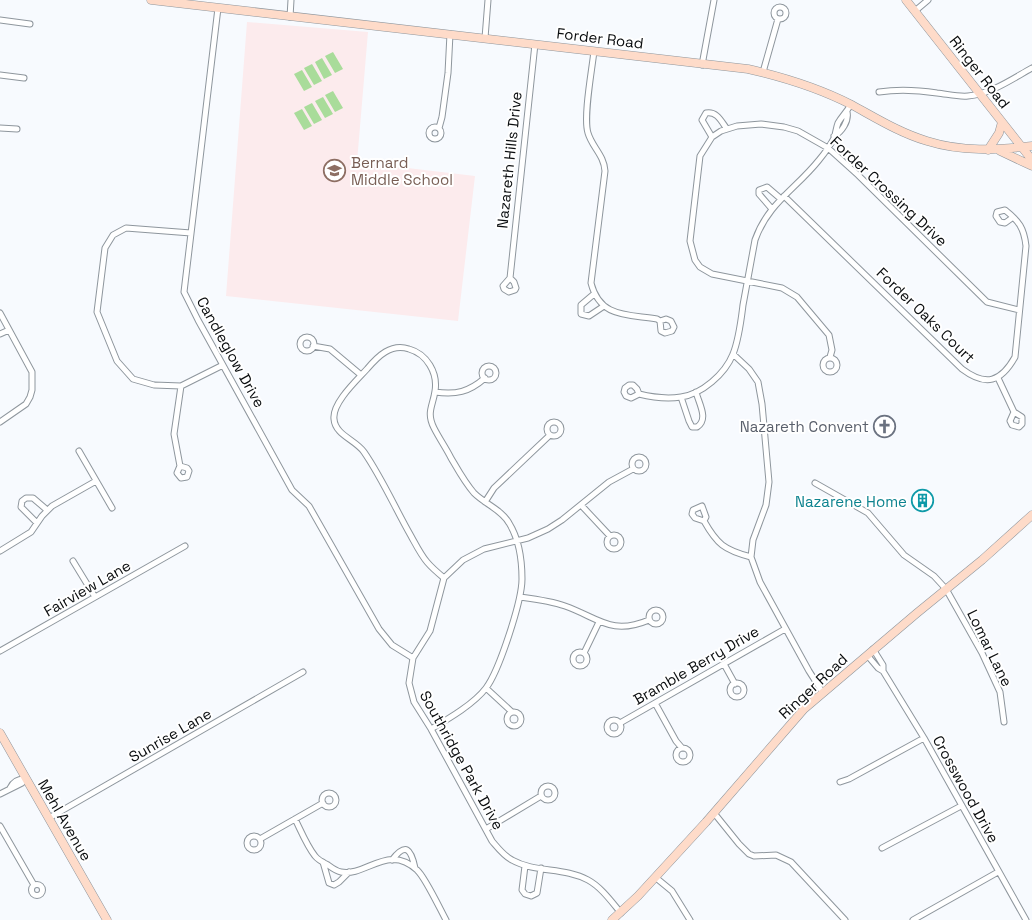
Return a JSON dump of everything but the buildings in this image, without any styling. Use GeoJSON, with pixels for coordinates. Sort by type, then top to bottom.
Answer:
{"type":"FeatureCollection","features":[{"type":"Feature","properties":{"kind":"street","name":"Forder Road"},"geometry":{"type":"LineString","coordinates":[[151,0],[748,69],[806,86],[915,138],[945,145],[988,150],[1032,146]]}},
{"type":"Feature","properties":{"kind":"street"},"geometry":{"type":"LineString","coordinates":[[290,17],[291,0]]}},
{"type":"Feature","properties":{"kind":"street"},"geometry":{"type":"LineString","coordinates":[[482,0],[488,0],[485,38]]}},
{"type":"Feature","properties":{"kind":"street"},"geometry":{"type":"LineString","coordinates":[[702,65],[714,0]]}},
{"type":"Feature","properties":{"kind":"street","name":"Ringer Road"},"geometry":{"type":"LineString","coordinates":[[906,0],[1032,160]]}},
{"type":"Feature","properties":{"kind":"street"},"geometry":{"type":"LineString","coordinates":[[915,11],[928,0]]}},
{"type":"Feature","properties":{"kind":"street","name":"Candleglow Drive"},"geometry":{"type":"LineString","coordinates":[[218,8],[184,292],[292,490],[309,506],[379,630],[392,645],[413,658]]}},
{"type":"Feature","properties":{"kind":"street"},"geometry":{"type":"LineString","coordinates":[[763,72],[778,19]]}},
{"type":"Feature","properties":{"kind":"street"},"geometry":{"type":"LineString","coordinates":[[0,20],[30,24]]}},
{"type":"Feature","properties":{"kind":"street"},"geometry":{"type":"LineString","coordinates":[[439,128],[448,73],[450,34]]}},
{"type":"Feature","properties":{"kind":"street","name":"Nazareth Hills Drive"},"geometry":{"type":"LineString","coordinates":[[510,278],[535,44]]}},
{"type":"Feature","properties":{"kind":"street"},"geometry":{"type":"LineString","coordinates":[[594,52],[586,125],[591,140],[603,159],[605,171],[591,283],[597,299],[608,309],[660,321]]}},
{"type":"Feature","properties":{"kind":"street"},"geometry":{"type":"LineString","coordinates":[[879,92],[899,89],[966,97],[994,89],[1032,68]]}},
{"type":"Feature","properties":{"kind":"street"},"geometry":{"type":"LineString","coordinates":[[0,75],[24,78]]}},
{"type":"Feature","properties":{"kind":"street"},"geometry":{"type":"LineString","coordinates":[[639,394],[681,397],[696,392],[722,372],[733,354],[739,332],[747,281],[759,228],[772,209],[828,148],[835,129],[843,114],[849,108]]}},
{"type":"Feature","properties":{"kind":"street"},"geometry":{"type":"LineString","coordinates":[[727,129],[716,115],[711,112],[706,113],[702,120],[712,137],[700,156],[690,242],[697,264],[706,271],[721,277],[782,288],[797,298],[829,335],[832,350],[830,357]]}},
{"type":"Feature","properties":{"kind":"street"},"geometry":{"type":"LineString","coordinates":[[988,150],[998,134],[1002,122]]}},
{"type":"Feature","properties":{"kind":"street","name":"Forder Crossing Drive"},"geometry":{"type":"LineString","coordinates":[[712,137],[737,126],[761,124],[798,131],[828,148],[987,302],[1019,310]]}},
{"type":"Feature","properties":{"kind":"street"},"geometry":{"type":"LineString","coordinates":[[0,128],[17,129]]}},
{"type":"Feature","properties":{"kind":"street"},"geometry":{"type":"LineString","coordinates":[[998,150],[1032,166]]}},
{"type":"Feature","properties":{"kind":"street","name":"Forder Oaks Court"},"geometry":{"type":"LineString","coordinates":[[772,209],[763,200],[759,190],[767,187],[783,197],[962,369],[973,377],[985,380],[998,378]]}},
{"type":"Feature","properties":{"kind":"street"},"geometry":{"type":"LineString","coordinates":[[1012,218],[1020,224],[1025,233],[1026,246],[1015,357],[1008,370],[998,378],[1014,412]]}},
{"type":"Feature","properties":{"kind":"street"},"geometry":{"type":"LineString","coordinates":[[191,233],[126,228],[113,235],[105,248],[97,312],[117,361],[133,379],[154,385],[181,386],[223,364]]}},
{"type":"Feature","properties":{"kind":"street"},"geometry":{"type":"LineString","coordinates":[[594,294],[581,305],[581,314],[589,316],[604,306]]}},
{"type":"Feature","properties":{"kind":"street"},"geometry":{"type":"LineString","coordinates":[[0,313],[32,372],[30,398],[26,404],[0,422]]}},
{"type":"Feature","properties":{"kind":"street"},"geometry":{"type":"LineString","coordinates":[[0,334],[9,330]]}},
{"type":"Feature","properties":{"kind":"street"},"geometry":{"type":"LineString","coordinates":[[313,346],[330,349],[361,375]]}},
{"type":"Feature","properties":{"kind":"street"},"geometry":{"type":"LineString","coordinates":[[431,730],[459,713],[486,688],[502,655],[520,597],[522,580],[516,540],[509,523],[502,514],[485,502],[468,486],[433,427],[430,408],[435,392],[434,372],[424,356],[409,349],[387,350],[361,375],[337,405],[334,411],[336,426],[339,431],[363,450],[425,560],[444,578],[463,560],[474,554],[516,540],[528,538],[548,529],[609,482],[633,468]]}},
{"type":"Feature","properties":{"kind":"street"},"geometry":{"type":"LineString","coordinates":[[733,354],[749,369],[758,382],[762,404],[769,482],[768,498],[753,540],[751,557],[757,576],[823,693]]}},
{"type":"Feature","properties":{"kind":"street"},"geometry":{"type":"LineString","coordinates":[[435,392],[450,394],[465,392],[485,378]]}},
{"type":"Feature","properties":{"kind":"street"},"geometry":{"type":"LineString","coordinates":[[180,466],[174,434],[181,386]]}},
{"type":"Feature","properties":{"kind":"street"},"geometry":{"type":"LineString","coordinates":[[681,397],[692,427],[697,427],[702,424],[704,418],[696,392]]}},
{"type":"Feature","properties":{"kind":"street"},"geometry":{"type":"LineString","coordinates":[[485,502],[494,488],[550,435]]}},
{"type":"Feature","properties":{"kind":"street"},"geometry":{"type":"LineString","coordinates":[[79,451],[112,508]]}},
{"type":"Feature","properties":{"kind":"street"},"geometry":{"type":"LineString","coordinates":[[0,550],[31,532],[47,510],[96,481]]}},
{"type":"Feature","properties":{"kind":"street","name":"Lomar Lane"},"geometry":{"type":"LineString","coordinates":[[814,483],[868,513],[904,555],[934,576],[946,589],[982,653],[1000,692],[1004,722]]}},
{"type":"Feature","properties":{"kind":"street"},"geometry":{"type":"LineString","coordinates":[[37,523],[21,507],[22,502],[26,498],[33,498],[47,510]]}},
{"type":"Feature","properties":{"kind":"street"},"geometry":{"type":"LineString","coordinates":[[580,505],[610,536]]}},
{"type":"Feature","properties":{"kind":"street","name":"Ringer Road"},"geometry":{"type":"LineString","coordinates":[[612,920],[714,814],[798,715],[870,652],[1006,540],[1032,515]]}},
{"type":"Feature","properties":{"kind":"street"},"geometry":{"type":"LineString","coordinates":[[704,520],[712,535],[725,548],[751,557]]}},
{"type":"Feature","properties":{"kind":"street","name":"Fairview Lane"},"geometry":{"type":"LineString","coordinates":[[0,651],[186,546]]}},
{"type":"Feature","properties":{"kind":"street"},"geometry":{"type":"LineString","coordinates":[[73,560],[95,597]]}},
{"type":"Feature","properties":{"kind":"street","name":"Southridge Park Drive"},"geometry":{"type":"LineString","coordinates":[[444,578],[430,631],[413,658],[409,673],[411,694],[414,702],[486,829],[501,851],[511,860],[525,866],[568,873],[588,880],[602,891],[620,913]]}},
{"type":"Feature","properties":{"kind":"street"},"geometry":{"type":"LineString","coordinates":[[520,597],[567,606],[599,622],[623,627],[649,620]]}},
{"type":"Feature","properties":{"kind":"street"},"geometry":{"type":"LineString","coordinates":[[584,653],[599,622]]}},
{"type":"Feature","properties":{"kind":"street","name":"Bramble Berry Drive"},"geometry":{"type":"LineString","coordinates":[[620,723],[785,628]]}},
{"type":"Feature","properties":{"kind":"street","name":"Crosswood Drive"},"geometry":{"type":"LineString","coordinates":[[870,652],[883,665],[883,671],[924,738],[1026,920]]}},
{"type":"Feature","properties":{"kind":"street"},"geometry":{"type":"LineString","coordinates":[[724,664],[735,684]]}},
{"type":"Feature","properties":{"kind":"street","name":"Sunrise Lane"},"geometry":{"type":"LineString","coordinates":[[49,818],[303,672]]}},
{"type":"Feature","properties":{"kind":"street"},"geometry":{"type":"LineString","coordinates":[[486,688],[512,712]]}},
{"type":"Feature","properties":{"kind":"street"},"geometry":{"type":"LineString","coordinates":[[655,703],[682,748]]}},
{"type":"Feature","properties":{"kind":"street","name":"Mehl Avenue"},"geometry":{"type":"LineString","coordinates":[[0,733],[107,920]]}},
{"type":"Feature","properties":{"kind":"street"},"geometry":{"type":"LineString","coordinates":[[840,782],[849,780],[924,738]]}},
{"type":"Feature","properties":{"kind":"street"},"geometry":{"type":"LineString","coordinates":[[0,794],[22,783],[25,779]]}},
{"type":"Feature","properties":{"kind":"street"},"geometry":{"type":"LineString","coordinates":[[486,829],[541,796]]}},
{"type":"Feature","properties":{"kind":"street"},"geometry":{"type":"LineString","coordinates":[[260,839],[323,803]]}},
{"type":"Feature","properties":{"kind":"street"},"geometry":{"type":"LineString","coordinates":[[882,848],[961,806]]}},
{"type":"Feature","properties":{"kind":"street"},"geometry":{"type":"LineString","coordinates":[[714,814],[749,854],[754,856],[776,856],[791,862],[845,920]]}},
{"type":"Feature","properties":{"kind":"street"},"geometry":{"type":"LineString","coordinates":[[295,819],[316,857],[342,872],[349,872],[379,862],[392,860],[404,862],[415,868],[419,871],[446,920]]}},
{"type":"Feature","properties":{"kind":"street"},"geometry":{"type":"LineString","coordinates":[[0,826],[34,885]]}},
{"type":"Feature","properties":{"kind":"street"},"geometry":{"type":"LineString","coordinates":[[392,860],[399,851],[408,849],[412,853],[415,868]]}},
{"type":"Feature","properties":{"kind":"street"},"geometry":{"type":"LineString","coordinates":[[323,862],[330,883],[334,885],[349,872]]}},
{"type":"Feature","properties":{"kind":"street"},"geometry":{"type":"LineString","coordinates":[[525,866],[522,890],[525,894],[531,896],[537,893],[541,868]]}},
{"type":"Feature","properties":{"kind":"street"},"geometry":{"type":"LineString","coordinates":[[913,920],[998,872]]}},
{"type":"Feature","properties":{"kind":"street"},"geometry":{"type":"LineString","coordinates":[[655,877],[672,891],[690,920]]}},
{"type":"Feature","properties":{"kind":"shaded area","name":"Bernard Middle School"},"geometry":{"type":"Polygon","coordinates":[[[247,22],[368,32],[357,162],[475,176],[458,321],[226,296],[247,22]]]}},
{"type":"Feature","properties":{"kind":"green space"},"geometry":{"type":"Polygon","coordinates":[[[333,52],[343,69],[335,73],[325,56],[333,52]]]}},
{"type":"Feature","properties":{"kind":"green space"},"geometry":{"type":"Polygon","coordinates":[[[322,58],[332,75],[324,79],[315,62],[322,58]]]}},
{"type":"Feature","properties":{"kind":"green space"},"geometry":{"type":"Polygon","coordinates":[[[312,64],[322,81],[314,85],[304,68],[312,64]]]}},
{"type":"Feature","properties":{"kind":"green space"},"geometry":{"type":"Polygon","coordinates":[[[302,70],[312,87],[304,91],[294,74],[302,70]]]}},
{"type":"Feature","properties":{"kind":"green space"},"geometry":{"type":"Polygon","coordinates":[[[333,91],[343,108],[335,112],[325,95],[333,91]]]}},
{"type":"Feature","properties":{"kind":"green space"},"geometry":{"type":"Polygon","coordinates":[[[323,97],[333,114],[325,118],[315,101],[323,97]]]}},
{"type":"Feature","properties":{"kind":"green space"},"geometry":{"type":"Polygon","coordinates":[[[312,103],[322,120],[314,124],[304,107],[312,103]]]}},
{"type":"Feature","properties":{"kind":"green space"},"geometry":{"type":"Polygon","coordinates":[[[302,109],[312,126],[304,130],[294,113],[302,109]]]}},
{"type":"Feature","properties":{"kind":"place","name":"Bernard Middle School"},"geometry":{"type":"Point","coordinates":[335,171]}},
{"type":"Feature","properties":{"kind":"place","name":"Nazareth Convent"},"geometry":{"type":"Point","coordinates":[885,426]}},
{"type":"Feature","properties":{"kind":"place","name":"Nazarene Home"},"geometry":{"type":"Point","coordinates":[923,501]}}]}
